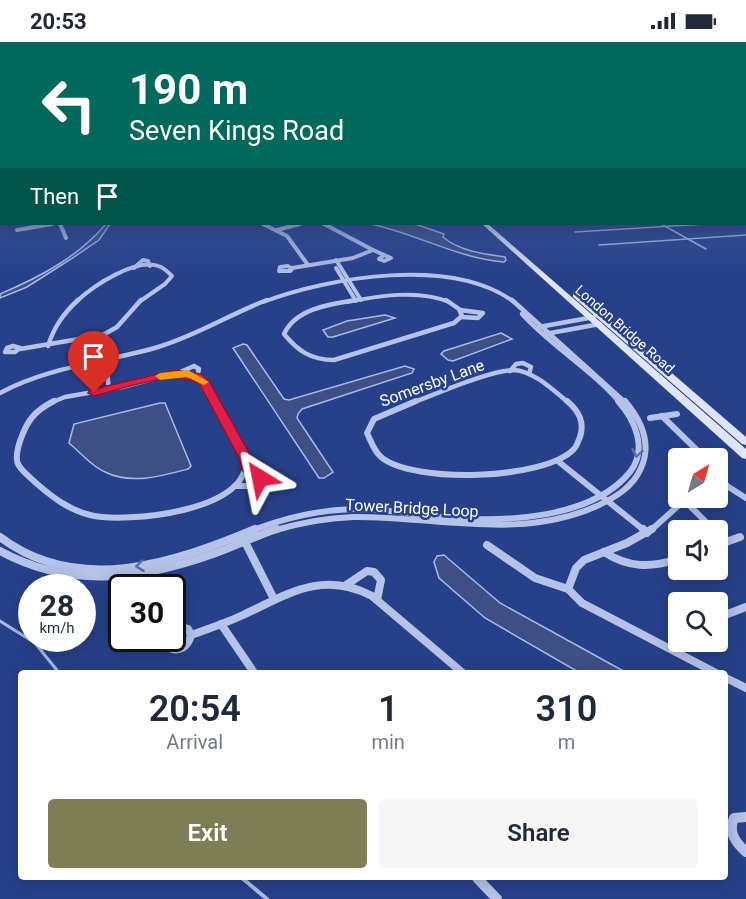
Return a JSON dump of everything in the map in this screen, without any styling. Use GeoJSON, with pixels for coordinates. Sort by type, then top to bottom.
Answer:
{"type":"FeatureCollection","features":[{"type":"Feature","properties":{"kind":"main road","name":"London Bridge Road"},"geometry":{"type":"LineString","coordinates":[[486,225],[746,442]]}},
{"type":"Feature","properties":{"kind":"main road","name":"London Bridge Road"},"geometry":{"type":"LineString","coordinates":[[495,225],[746,455]]}},
{"type":"Feature","properties":{"kind":"street"},"geometry":{"type":"LineString","coordinates":[[17,230],[46,225]]}},
{"type":"Feature","properties":{"kind":"street"},"geometry":{"type":"LineString","coordinates":[[60,225],[66,238]]}},
{"type":"Feature","properties":{"kind":"street"},"geometry":{"type":"LineString","coordinates":[[265,225],[291,240],[308,265]]}},
{"type":"Feature","properties":{"kind":"street"},"geometry":{"type":"LineString","coordinates":[[277,230],[296,225]]}},
{"type":"Feature","properties":{"kind":"street"},"geometry":{"type":"LineString","coordinates":[[326,225],[384,255]]}},
{"type":"Feature","properties":{"kind":"street"},"geometry":{"type":"LineString","coordinates":[[291,268],[354,258],[373,250]]}},
{"type":"Feature","properties":{"kind":"street"},"geometry":{"type":"LineString","coordinates":[[334,261],[358,300]]}},
{"type":"Feature","properties":{"kind":"street"},"geometry":{"type":"LineString","coordinates":[[20,349],[48,345],[103,335],[117,328],[138,302],[171,280],[172,274],[150,266],[134,268],[105,280],[76,300],[54,326],[48,345]]}},
{"type":"Feature","properties":{"kind":"street","name":"Tower Bridge Loop"},"geometry":{"type":"LineString","coordinates":[[0,398],[26,383],[54,373],[148,353],[190,339],[282,298],[347,281],[410,278],[471,287],[508,302],[618,400],[634,424],[639,444],[634,466],[619,484],[601,495],[556,510],[494,518],[449,518],[379,510],[337,510],[290,518],[243,538],[207,557],[169,568],[125,576],[77,576],[38,569],[0,551]]}},
{"type":"Feature","properties":{"kind":"street"},"geometry":{"type":"LineString","coordinates":[[422,296],[444,301],[460,310],[483,313],[478,318],[461,317],[454,323],[334,360],[315,359],[303,355],[284,334],[287,323],[300,314],[358,300],[422,296]]}},
{"type":"Feature","properties":{"kind":"street"},"geometry":{"type":"LineString","coordinates":[[460,310],[461,317]]}},
{"type":"Feature","properties":{"kind":"street"},"geometry":{"type":"LineString","coordinates":[[537,327],[600,321]]}},
{"type":"Feature","properties":{"kind":"street"},"geometry":{"type":"LineString","coordinates":[[545,335],[600,321]]}},
{"type":"Feature","properties":{"kind":"street"},"geometry":{"type":"LineString","coordinates":[[103,335],[109,390]]}},
{"type":"Feature","properties":{"kind":"street","name":"Tower Bridge Loop"},"geometry":{"type":"LineString","coordinates":[[0,537],[15,549],[46,561],[98,569],[160,563],[285,526],[328,518],[370,516],[448,524],[511,524],[566,515],[611,500],[628,487],[642,468],[646,446],[642,427],[632,409],[618,394],[545,335]]}},
{"type":"Feature","properties":{"kind":"street","name":"Tower Bridge Loop"},"geometry":{"type":"LineString","coordinates":[[0,393],[44,372],[106,362]]}},
{"type":"Feature","properties":{"kind":"street","name":"Somersby Lane"},"geometry":{"type":"LineString","coordinates":[[510,371],[529,374],[576,408],[581,418],[583,432],[580,443],[574,451],[559,462],[499,473],[441,473],[393,465],[374,450],[368,433],[374,419],[474,381],[510,371]]}},
{"type":"Feature","properties":{"kind":"street"},"geometry":{"type":"LineString","coordinates":[[177,373],[197,377],[205,383],[245,458],[247,467],[245,475],[236,486],[221,495],[182,510],[134,518],[92,516],[69,508],[52,498],[22,471],[16,462],[17,451],[28,420],[38,410],[52,402],[177,373]]}},
{"type":"Feature","properties":{"kind":"street"},"geometry":{"type":"LineString","coordinates":[[650,418],[677,414]]}},
{"type":"Feature","properties":{"kind":"street"},"geometry":{"type":"LineString","coordinates":[[662,416],[694,448]]}},
{"type":"Feature","properties":{"kind":"street"},"geometry":{"type":"LineString","coordinates":[[559,462],[601,495],[611,500],[648,533]]}},
{"type":"Feature","properties":{"kind":"street"},"geometry":{"type":"LineString","coordinates":[[236,486],[252,486],[259,480],[258,474],[247,467]]}},
{"type":"Feature","properties":{"kind":"street"},"geometry":{"type":"LineString","coordinates":[[728,487],[746,498]]}},
{"type":"Feature","properties":{"kind":"street"},"geometry":{"type":"LineString","coordinates":[[568,589],[574,569],[582,561],[592,554],[604,552],[648,533],[677,508]]}},
{"type":"Feature","properties":{"kind":"street"},"geometry":{"type":"LineString","coordinates":[[694,508],[705,520]]}},
{"type":"Feature","properties":{"kind":"street"},"geometry":{"type":"LineString","coordinates":[[728,541],[740,537]]}},
{"type":"Feature","properties":{"kind":"street"},"geometry":{"type":"LineString","coordinates":[[243,538],[274,598]]}},
{"type":"Feature","properties":{"kind":"street"},"geometry":{"type":"LineString","coordinates":[[487,545],[523,572],[550,586],[568,589],[582,603],[711,670]]}},
{"type":"Feature","properties":{"kind":"street"},"geometry":{"type":"LineString","coordinates":[[604,552],[624,564],[635,566],[668,562]]}},
{"type":"Feature","properties":{"kind":"street"},"geometry":{"type":"LineString","coordinates":[[346,585],[367,571],[374,572],[381,580],[377,600]]}},
{"type":"Feature","properties":{"kind":"street"},"geometry":{"type":"LineString","coordinates":[[186,646],[191,635],[221,624],[274,598],[316,584],[346,585],[364,591],[377,600],[459,670]]}},
{"type":"Feature","properties":{"kind":"street"},"geometry":{"type":"LineString","coordinates":[[728,614],[746,607]]}},
{"type":"Feature","properties":{"kind":"street"},"geometry":{"type":"LineString","coordinates":[[221,624],[252,670]]}},
{"type":"Feature","properties":{"kind":"street"},"geometry":{"type":"LineString","coordinates":[[186,629],[191,635]]}},
{"type":"Feature","properties":{"kind":"street"},"geometry":{"type":"LineString","coordinates":[[728,679],[746,688]]}},
{"type":"Feature","properties":{"kind":"street"},"geometry":{"type":"LineString","coordinates":[[728,825],[734,818],[746,817]]}},
{"type":"Feature","properties":{"kind":"street"},"geometry":{"type":"LineString","coordinates":[[728,828],[746,852]]}},
{"type":"Feature","properties":{"kind":"street"},"geometry":{"type":"LineString","coordinates":[[479,880],[497,899]]}},
{"type":"Feature","properties":{"kind":"water"},"geometry":{"type":"Polygon","coordinates":[[[105,225],[109,225],[99,240],[71,259],[27,287],[0,298],[0,294],[58,265],[95,236],[105,225]]]}},
{"type":"Feature","properties":{"kind":"water"},"geometry":{"type":"Polygon","coordinates":[[[375,225],[418,225],[444,234],[443,237],[456,246],[505,257],[506,260],[504,262],[470,256],[375,225]]]}},
{"type":"Feature","properties":{"kind":"water"},"geometry":{"type":"Polygon","coordinates":[[[385,315],[395,318],[333,337],[328,337],[323,330],[347,321],[385,315]]]}},
{"type":"Feature","properties":{"kind":"water"},"geometry":{"type":"Polygon","coordinates":[[[501,333],[512,339],[453,361],[441,354],[444,351],[501,333]]]}},
{"type":"Feature","properties":{"kind":"water"},"geometry":{"type":"Polygon","coordinates":[[[243,344],[247,345],[284,399],[289,400],[405,366],[414,369],[412,373],[302,409],[297,418],[333,472],[324,478],[319,478],[233,348],[243,344]]]}},
{"type":"Feature","properties":{"kind":"water"},"geometry":{"type":"Polygon","coordinates":[[[165,403],[191,466],[188,469],[136,479],[115,476],[95,467],[69,443],[74,424],[165,403]]]}},
{"type":"Feature","properties":{"kind":"water"},"geometry":{"type":"Polygon","coordinates":[[[444,555],[500,603],[622,670],[575,670],[485,618],[439,578],[434,562],[437,556],[444,555]]]}},
{"type":"Feature","properties":{"kind":"waterway"},"geometry":{"type":"LineString","coordinates":[[665,226],[690,225]]}},
{"type":"Feature","properties":{"kind":"waterway"},"geometry":{"type":"LineString","coordinates":[[575,232],[665,226]]}},
{"type":"Feature","properties":{"kind":"waterway"},"geometry":{"type":"LineString","coordinates":[[665,226],[688,239]]}},
{"type":"Feature","properties":{"kind":"waterway"},"geometry":{"type":"LineString","coordinates":[[688,239],[746,235]]}},
{"type":"Feature","properties":{"kind":"waterway"},"geometry":{"type":"LineString","coordinates":[[599,245],[688,239]]}},
{"type":"Feature","properties":{"kind":"waterway"},"geometry":{"type":"LineString","coordinates":[[688,239],[706,249]]}},
{"type":"Feature","properties":{"kind":"waterway"},"geometry":{"type":"LineString","coordinates":[[0,621],[35,643],[57,670]]}},
{"type":"Feature","properties":{"kind":"waterway"},"geometry":{"type":"LineString","coordinates":[[244,880],[267,899]]}},
{"type":"Feature","properties":{"kind":"slow traffic"},"geometry":{"type":"LineString","coordinates":[[160,376],[175,373],[188,374],[204,382]]}},
{"type":"Feature","properties":{"kind":"route"},"geometry":{"type":"LineString","coordinates":[[94,393],[175,373],[194,375],[205,383],[245,458],[247,467],[260,478]]}}]}
